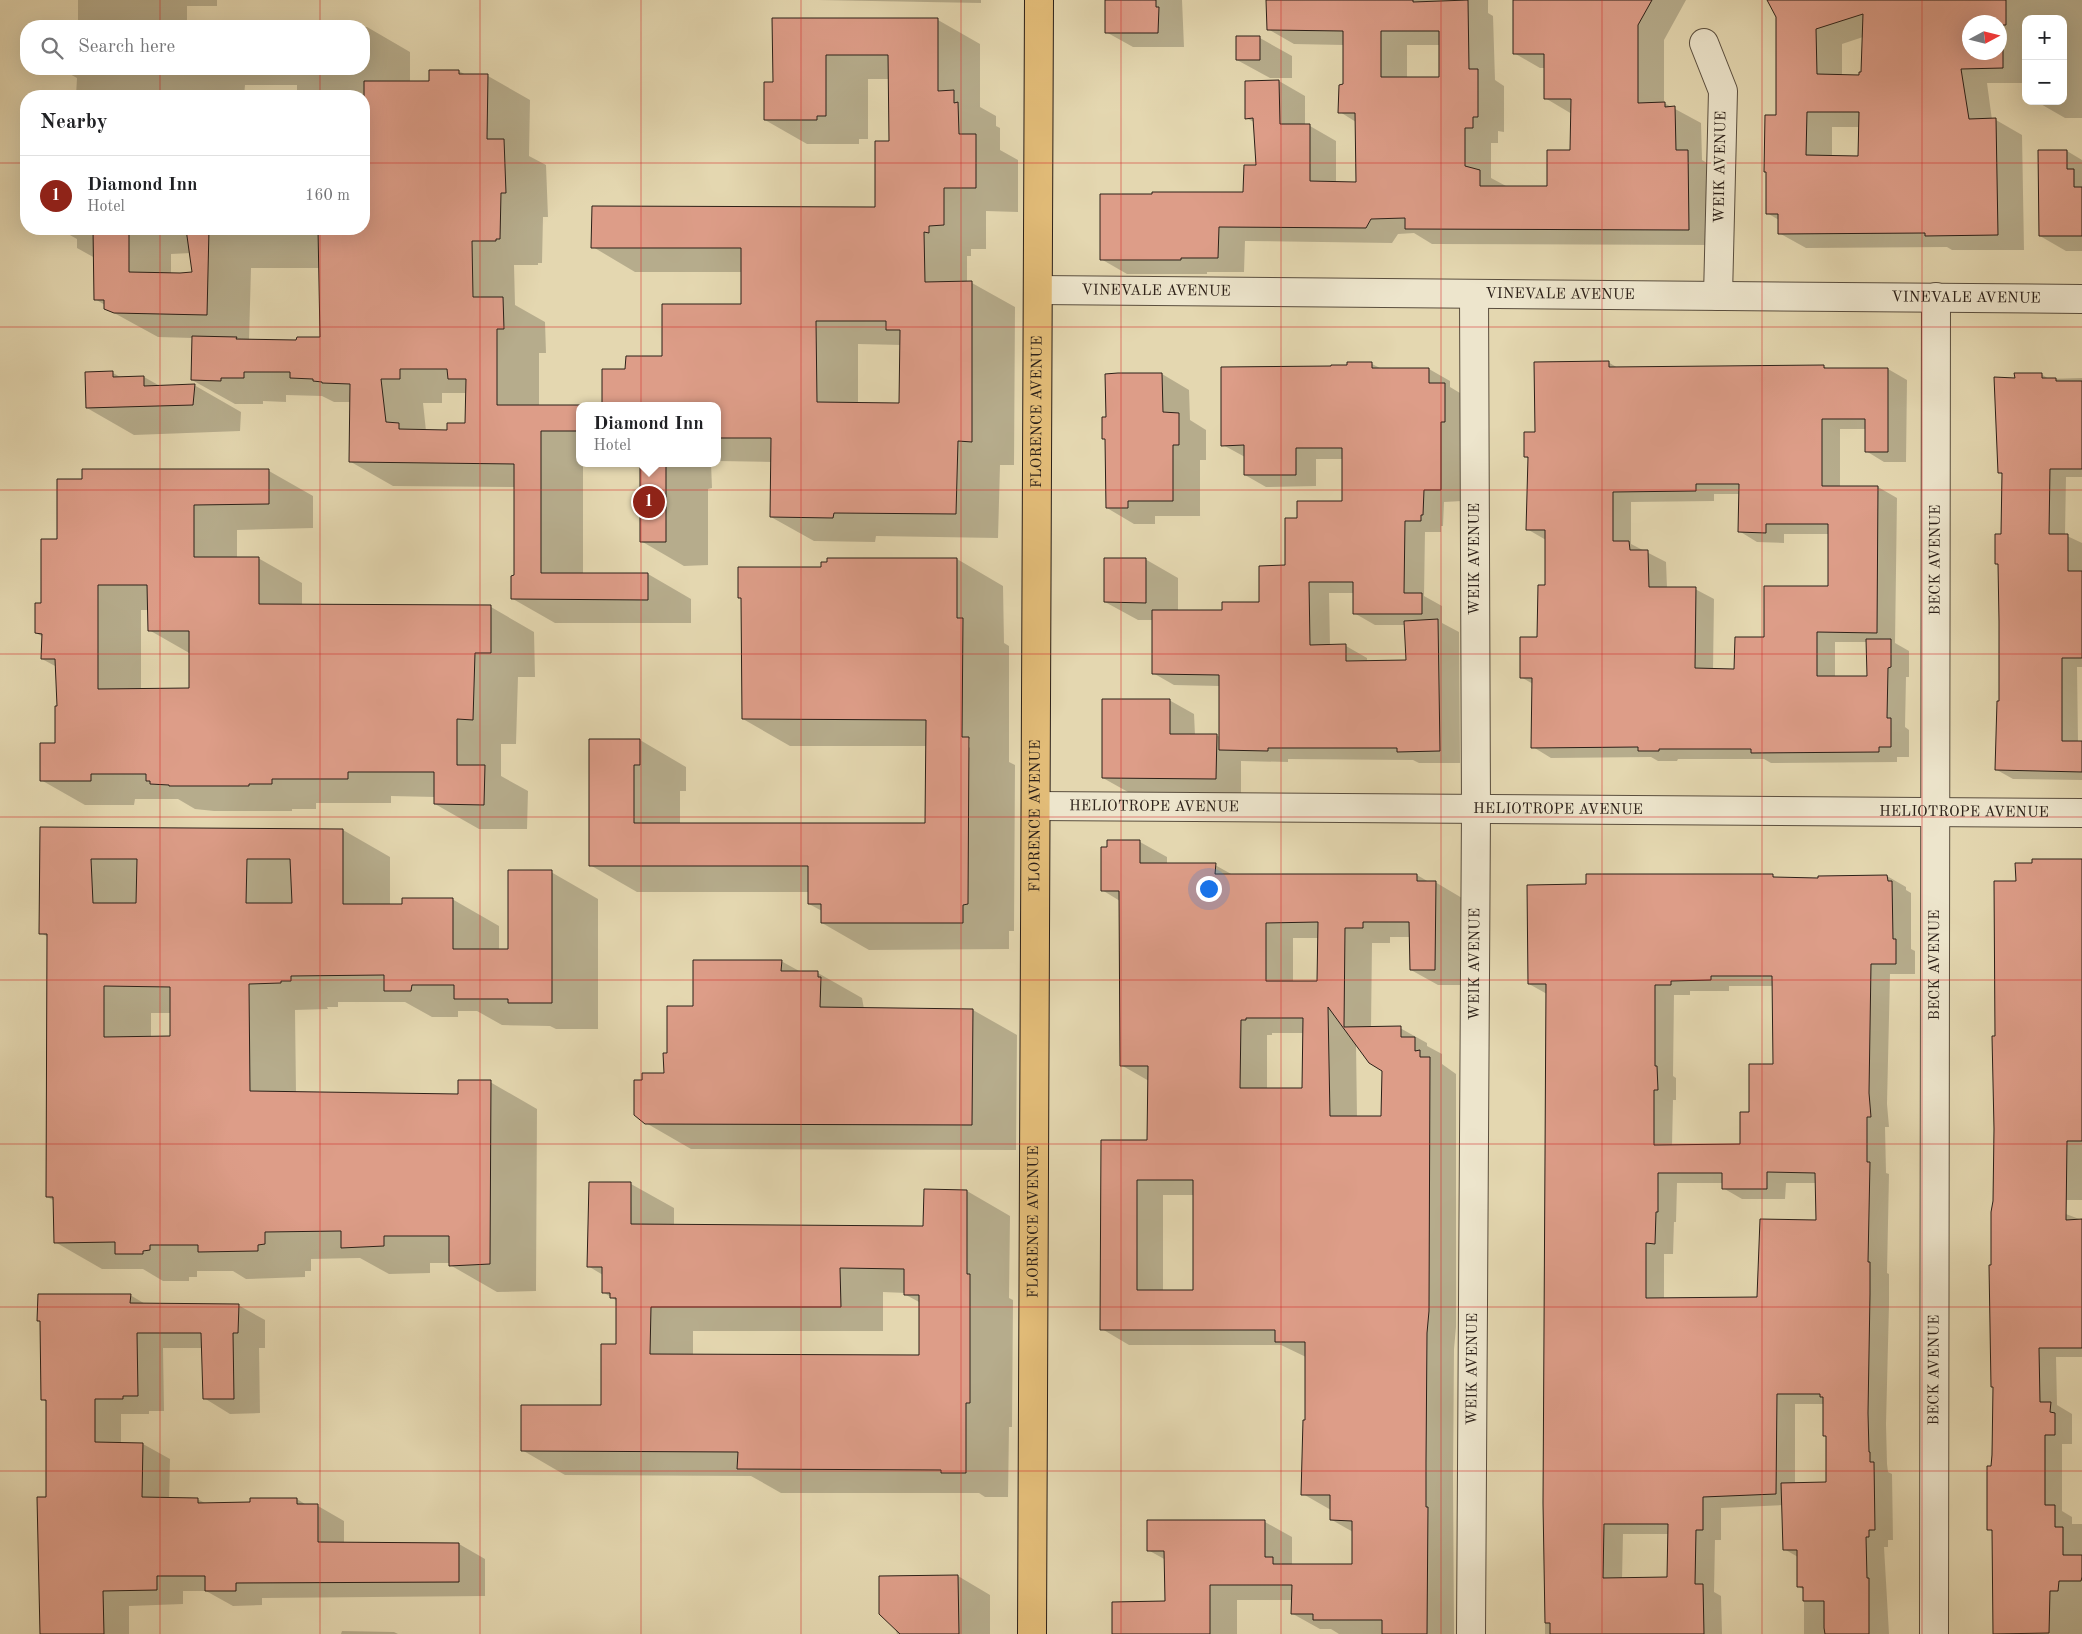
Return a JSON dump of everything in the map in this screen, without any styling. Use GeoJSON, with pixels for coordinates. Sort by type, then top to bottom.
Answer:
{"type":"FeatureCollection","features":[{"type":"Feature","properties":{"kind":"main road","name":"FLORENCE AVENUE"},"geometry":{"type":"LineString","coordinates":[[1032,1634],[1039,0]]}},
{"type":"Feature","properties":{"kind":"street","name":"WEIK AVENUE"},"geometry":{"type":"LineString","coordinates":[[1704,43],[1723,92],[1718,296]]}},
{"type":"Feature","properties":{"kind":"street","name":"VINEVALE AVENUE"},"geometry":{"type":"LineString","coordinates":[[1038,290],[2082,299]]}},
{"type":"Feature","properties":{"kind":"street","name":"WEIK AVENUE"},"geometry":{"type":"LineString","coordinates":[[1471,1634],[1476,809],[1474,294]]}},
{"type":"Feature","properties":{"kind":"street","name":"BECK AVENUE"},"geometry":{"type":"LineString","coordinates":[[1934,1634],[1936,297]]}},
{"type":"Feature","properties":{"kind":"street","name":"HELIOTROPE AVENUE"},"geometry":{"type":"LineString","coordinates":[[1036,806],[2082,813]]}},
{"type":"Feature","properties":{"kind":"building"},"geometry":{"type":"Polygon","coordinates":[[[1105,0],[1156,0],[1156,7],[1159,7],[1158,33],[1105,33],[1105,0]]]}},
{"type":"Feature","properties":{"kind":"building"},"geometry":{"type":"Polygon","coordinates":[[[1266,0],[1413,0],[1413,2],[1468,0],[1469,69],[1478,69],[1478,117],[1473,117],[1473,128],[1465,128],[1465,166],[1480,170],[1480,186],[1547,186],[1547,150],[1570,150],[1571,99],[1544,99],[1544,54],[1513,54],[1513,0],[1652,0],[1638,25],[1638,103],[1665,102],[1665,107],[1675,106],[1676,150],[1688,150],[1689,230],[1405,229],[1405,218],[1371,219],[1366,228],[1219,227],[1218,258],[1100,260],[1100,194],[1243,192],[1244,165],[1256,165],[1253,118],[1245,119],[1245,81],[1279,80],[1280,124],[1310,124],[1310,181],[1356,182],[1355,113],[1338,113],[1339,85],[1343,84],[1343,31],[1267,30],[1266,0]],[[1381,31],[1381,77],[1439,77],[1439,31],[1381,31]]]}},
{"type":"Feature","properties":{"kind":"building"},"geometry":{"type":"Polygon","coordinates":[[[1767,0],[2006,0],[2006,15],[1962,15],[1962,60],[2003,60],[2003,68],[1961,69],[1969,119],[1996,118],[1998,235],[1925,236],[1925,233],[1778,234],[1778,214],[1766,214],[1766,172],[1764,172],[1765,115],[1776,115],[1776,17],[1767,0]],[[1863,14],[1816,29],[1817,74],[1859,75],[1859,72],[1861,72],[1863,14]],[[1807,112],[1806,155],[1858,156],[1859,112],[1807,112]]]}},
{"type":"Feature","properties":{"kind":"building"},"geometry":{"type":"Polygon","coordinates":[[[772,18],[938,18],[938,91],[954,90],[954,103],[958,102],[959,134],[976,134],[976,188],[944,188],[944,225],[929,226],[929,233],[924,232],[925,282],[972,281],[972,442],[958,441],[956,514],[834,513],[833,518],[770,517],[771,438],[721,438],[721,402],[602,402],[602,369],[625,369],[626,356],[662,356],[662,304],[741,304],[741,248],[591,248],[592,206],[875,207],[875,141],[889,141],[888,55],[826,55],[826,116],[817,116],[817,120],[764,120],[764,82],[773,82],[772,18]],[[816,321],[817,402],[899,403],[900,330],[886,330],[886,321],[816,321]]]}},
{"type":"Feature","properties":{"kind":"building"},"geometry":{"type":"Polygon","coordinates":[[[1236,36],[1260,36],[1260,60],[1236,60],[1236,36]]]}},
{"type":"Feature","properties":{"kind":"building"},"geometry":{"type":"Polygon","coordinates":[[[429,70],[459,70],[459,74],[488,74],[487,139],[504,139],[506,193],[501,193],[500,239],[496,239],[496,241],[472,241],[473,297],[503,297],[504,329],[497,329],[497,405],[576,405],[576,431],[541,431],[541,573],[648,573],[648,600],[511,599],[511,576],[514,575],[514,464],[349,462],[350,384],[322,383],[313,381],[313,379],[290,378],[290,372],[244,372],[244,378],[221,378],[221,381],[191,380],[192,336],[296,340],[297,337],[320,337],[318,235],[370,235],[370,90],[364,90],[364,81],[429,81],[429,70]],[[400,369],[400,379],[381,379],[386,422],[399,423],[399,429],[447,430],[447,423],[465,423],[466,379],[448,379],[447,369],[400,369]]]}},
{"type":"Feature","properties":{"kind":"building"},"geometry":{"type":"Polygon","coordinates":[[[2038,150],[2067,150],[2067,169],[2074,169],[2074,187],[2082,187],[2082,236],[2039,236],[2038,150]]]}},
{"type":"Feature","properties":{"kind":"building"},"geometry":{"type":"Polygon","coordinates":[[[93,235],[129,235],[129,272],[180,273],[192,272],[187,235],[209,235],[207,315],[114,313],[104,309],[104,300],[94,300],[93,235]]]}},
{"type":"Feature","properties":{"kind":"building"},"geometry":{"type":"Polygon","coordinates":[[[1609,361],[1609,367],[1824,365],[1824,368],[1888,368],[1888,452],[1865,452],[1865,419],[1822,419],[1822,486],[1878,486],[1877,633],[1817,632],[1817,676],[1867,676],[1866,639],[1891,639],[1891,667],[1888,668],[1887,718],[1891,718],[1891,747],[1879,747],[1879,752],[1751,753],[1751,749],[1659,749],[1659,751],[1638,751],[1638,747],[1531,748],[1532,678],[1520,678],[1520,637],[1537,637],[1538,585],[1545,585],[1545,530],[1526,530],[1528,457],[1524,457],[1524,432],[1535,432],[1534,362],[1609,361]],[[1696,484],[1696,491],[1613,492],[1613,541],[1629,541],[1630,550],[1648,550],[1649,587],[1696,587],[1695,668],[1734,669],[1735,637],[1764,637],[1764,586],[1828,586],[1828,524],[1766,524],[1766,533],[1738,532],[1739,484],[1696,484]]]}},
{"type":"Feature","properties":{"kind":"building"},"geometry":{"type":"Polygon","coordinates":[[[1347,362],[1372,362],[1372,368],[1429,368],[1429,383],[1445,383],[1445,422],[1441,422],[1441,490],[1424,490],[1421,521],[1405,521],[1404,593],[1422,593],[1422,614],[1353,614],[1353,582],[1309,582],[1310,645],[1346,644],[1346,661],[1406,660],[1404,621],[1438,619],[1440,751],[1397,752],[1397,748],[1268,748],[1268,751],[1219,750],[1219,675],[1152,674],[1152,610],[1222,610],[1222,602],[1259,602],[1259,566],[1285,565],[1285,518],[1297,518],[1297,501],[1342,501],[1342,448],[1296,448],[1296,475],[1244,475],[1244,445],[1221,446],[1221,367],[1331,366],[1347,365],[1347,362]]]}},
{"type":"Feature","properties":{"kind":"building"},"geometry":{"type":"Polygon","coordinates":[[[113,371],[113,377],[144,376],[144,386],[195,384],[193,405],[86,408],[85,372],[113,371]]]}},
{"type":"Feature","properties":{"kind":"building"},"geometry":{"type":"Polygon","coordinates":[[[1162,373],[1163,412],[1179,413],[1179,445],[1173,445],[1173,501],[1128,501],[1128,508],[1106,508],[1105,439],[1102,439],[1102,417],[1106,417],[1105,374],[1162,373]]]}},
{"type":"Feature","properties":{"kind":"building"},"geometry":{"type":"Polygon","coordinates":[[[2014,373],[2042,373],[2042,378],[2056,378],[2056,381],[2082,381],[2082,469],[2050,469],[2049,534],[2068,534],[2068,571],[2082,571],[2082,658],[2062,658],[2062,741],[2082,741],[2082,772],[1995,770],[1997,701],[1999,701],[1999,621],[1998,564],[1995,564],[1995,534],[2001,534],[2002,473],[1998,473],[1994,377],[2015,378],[2014,373]]]}},
{"type":"Feature","properties":{"kind":"building"},"geometry":{"type":"Polygon","coordinates":[[[640,467],[666,467],[666,542],[640,542],[640,467]]]}},
{"type":"Feature","properties":{"kind":"building"},"geometry":{"type":"Polygon","coordinates":[[[82,469],[269,469],[269,504],[194,505],[194,557],[259,557],[259,604],[491,605],[491,653],[475,653],[473,720],[457,719],[457,765],[485,765],[484,805],[434,804],[434,772],[348,772],[348,779],[272,779],[272,784],[249,784],[249,786],[169,786],[150,784],[150,781],[146,781],[146,774],[91,774],[91,781],[40,781],[40,743],[55,743],[55,706],[57,706],[55,659],[41,659],[42,634],[35,633],[35,603],[41,603],[41,539],[57,539],[57,479],[82,479],[82,469]],[[98,585],[98,689],[189,688],[189,631],[148,631],[147,585],[98,585]]]}},
{"type":"Feature","properties":{"kind":"building"},"geometry":{"type":"Polygon","coordinates":[[[827,558],[957,558],[957,618],[963,618],[962,737],[969,737],[968,904],[963,905],[963,923],[821,923],[821,904],[808,904],[808,866],[589,866],[589,739],[640,739],[640,765],[634,765],[634,823],[925,823],[926,720],[742,719],[741,598],[738,598],[738,567],[821,567],[821,562],[827,562],[827,558]]]}},
{"type":"Feature","properties":{"kind":"building"},"geometry":{"type":"Polygon","coordinates":[[[1104,558],[1146,558],[1146,603],[1104,602],[1104,558]]]}},
{"type":"Feature","properties":{"kind":"building"},"geometry":{"type":"Polygon","coordinates":[[[1102,699],[1170,699],[1170,734],[1217,734],[1216,779],[1102,778],[1102,699]]]}},
{"type":"Feature","properties":{"kind":"building"},"geometry":{"type":"Polygon","coordinates":[[[40,827],[343,829],[343,904],[402,904],[402,898],[453,898],[453,949],[508,949],[508,870],[552,870],[552,1003],[508,1003],[508,999],[454,999],[454,985],[412,985],[411,991],[384,991],[384,975],[291,976],[291,981],[281,981],[281,983],[249,984],[250,1091],[458,1094],[458,1080],[491,1080],[490,1264],[449,1266],[449,1236],[384,1236],[384,1246],[341,1248],[341,1231],[265,1232],[265,1244],[258,1245],[258,1251],[198,1252],[198,1245],[150,1245],[150,1250],[143,1251],[143,1254],[115,1254],[115,1242],[54,1243],[53,1197],[46,1197],[47,934],[39,934],[40,827]],[[91,859],[93,903],[136,903],[137,859],[91,859]],[[247,859],[246,903],[292,903],[290,859],[247,859]],[[104,986],[104,1037],[170,1036],[170,987],[104,986]]]}},
{"type":"Feature","properties":{"kind":"building"},"geometry":{"type":"Polygon","coordinates":[[[1107,840],[1140,840],[1140,863],[1216,863],[1215,874],[1417,874],[1417,881],[1436,881],[1435,970],[1410,970],[1409,922],[1363,922],[1363,928],[1345,928],[1344,1027],[1401,1026],[1401,1037],[1415,1037],[1415,1051],[1420,1050],[1420,1057],[1430,1057],[1429,1311],[1427,1333],[1426,1462],[1426,1507],[1428,1507],[1427,1634],[1382,1634],[1382,1620],[1313,1620],[1313,1614],[1291,1614],[1292,1585],[1210,1585],[1210,1634],[1112,1634],[1112,1602],[1165,1601],[1164,1551],[1147,1551],[1147,1520],[1265,1520],[1265,1557],[1273,1557],[1273,1564],[1352,1564],[1352,1521],[1330,1520],[1330,1495],[1301,1495],[1303,1420],[1305,1420],[1305,1342],[1275,1342],[1275,1330],[1100,1330],[1101,1140],[1147,1140],[1148,1066],[1120,1066],[1119,891],[1101,891],[1101,847],[1107,847],[1107,840]],[[1318,922],[1266,923],[1266,981],[1317,981],[1318,922]],[[1328,1007],[1330,1116],[1381,1116],[1382,1071],[1369,1063],[1328,1007]],[[1246,1018],[1246,1020],[1241,1020],[1240,1088],[1302,1088],[1303,1018],[1246,1018]],[[1137,1180],[1137,1290],[1193,1290],[1193,1180],[1137,1180]]]}},
{"type":"Feature","properties":{"kind":"building"},"geometry":{"type":"Polygon","coordinates":[[[2032,859],[2082,859],[2082,1141],[2067,1141],[2066,1220],[2082,1219],[2082,1348],[2039,1348],[2040,1402],[2051,1402],[2050,1412],[2055,1413],[2055,1435],[2045,1435],[2045,1505],[2055,1505],[2055,1527],[2063,1527],[2063,1555],[2082,1555],[2082,1577],[2081,1581],[2059,1581],[2058,1591],[2050,1591],[2049,1633],[1993,1634],[1992,1530],[1987,1530],[1987,1466],[1991,1466],[1992,1455],[1993,1387],[1991,1387],[1989,1265],[1991,1265],[1994,1129],[1992,1036],[1995,1036],[1994,881],[2016,881],[2015,863],[2032,863],[2032,859]]]}},
{"type":"Feature","properties":{"kind":"building"},"geometry":{"type":"Polygon","coordinates":[[[1586,874],[1773,874],[1773,877],[1818,878],[1818,876],[1887,875],[1888,881],[1892,881],[1893,939],[1896,939],[1896,964],[1871,964],[1869,1093],[1871,1117],[1867,1117],[1867,1162],[1870,1162],[1868,1413],[1870,1462],[1874,1462],[1875,1530],[1869,1530],[1869,1537],[1866,1537],[1867,1578],[1869,1578],[1869,1634],[1825,1634],[1824,1601],[1803,1601],[1803,1587],[1797,1587],[1797,1550],[1783,1550],[1781,1483],[1826,1482],[1826,1436],[1823,1436],[1823,1397],[1820,1397],[1820,1394],[1777,1394],[1776,1494],[1703,1497],[1703,1530],[1696,1530],[1695,1584],[1703,1584],[1704,1634],[1550,1634],[1550,1623],[1545,1623],[1543,1503],[1546,984],[1528,984],[1527,885],[1586,884],[1586,874]],[[1711,976],[1711,980],[1671,981],[1671,985],[1655,985],[1655,1066],[1657,1066],[1658,1090],[1654,1090],[1654,1145],[1740,1144],[1740,1112],[1749,1112],[1749,1064],[1773,1064],[1772,976],[1711,976]],[[1767,1172],[1767,1189],[1722,1189],[1722,1173],[1658,1173],[1658,1212],[1656,1212],[1655,1244],[1646,1243],[1646,1298],[1757,1297],[1760,1219],[1816,1220],[1815,1173],[1767,1172]],[[1604,1524],[1603,1578],[1667,1577],[1668,1524],[1604,1524]]]}},
{"type":"Feature","properties":{"kind":"building"},"geometry":{"type":"Polygon","coordinates":[[[693,960],[782,960],[781,971],[818,971],[818,977],[821,977],[820,1007],[973,1009],[972,1125],[645,1124],[634,1115],[634,1080],[642,1080],[642,1073],[664,1073],[663,1053],[667,1053],[667,1006],[693,1006],[693,960]]]}},
{"type":"Feature","properties":{"kind":"building"},"geometry":{"type":"Polygon","coordinates":[[[589,1182],[631,1182],[631,1224],[923,1226],[924,1189],[967,1190],[967,1274],[970,1274],[970,1403],[966,1403],[966,1473],[941,1473],[941,1470],[737,1469],[738,1452],[521,1451],[521,1405],[601,1405],[601,1344],[616,1344],[616,1298],[610,1298],[610,1293],[602,1293],[602,1267],[587,1267],[589,1182]],[[840,1268],[841,1307],[651,1307],[650,1354],[919,1355],[919,1295],[904,1295],[904,1269],[840,1268]]]}},
{"type":"Feature","properties":{"kind":"building"},"geometry":{"type":"Polygon","coordinates":[[[38,1294],[131,1294],[130,1303],[239,1304],[238,1333],[233,1333],[234,1399],[203,1399],[201,1333],[137,1333],[138,1396],[123,1396],[123,1399],[95,1399],[95,1442],[143,1443],[142,1497],[198,1498],[198,1503],[250,1502],[250,1498],[297,1498],[297,1504],[318,1504],[318,1542],[459,1543],[459,1582],[236,1583],[236,1591],[205,1591],[205,1576],[157,1576],[157,1590],[103,1591],[104,1634],[40,1634],[37,1497],[46,1497],[46,1400],[41,1400],[40,1321],[37,1321],[38,1294]]]}},
{"type":"Feature","properties":{"kind":"building"},"geometry":{"type":"Polygon","coordinates":[[[958,1575],[959,1634],[900,1634],[879,1614],[879,1576],[958,1575]]]}},
{"type":"Feature","properties":{"kind":"place","name":"Diamond Inn"},"geometry":{"type":"Point","coordinates":[649,502]}}]}
